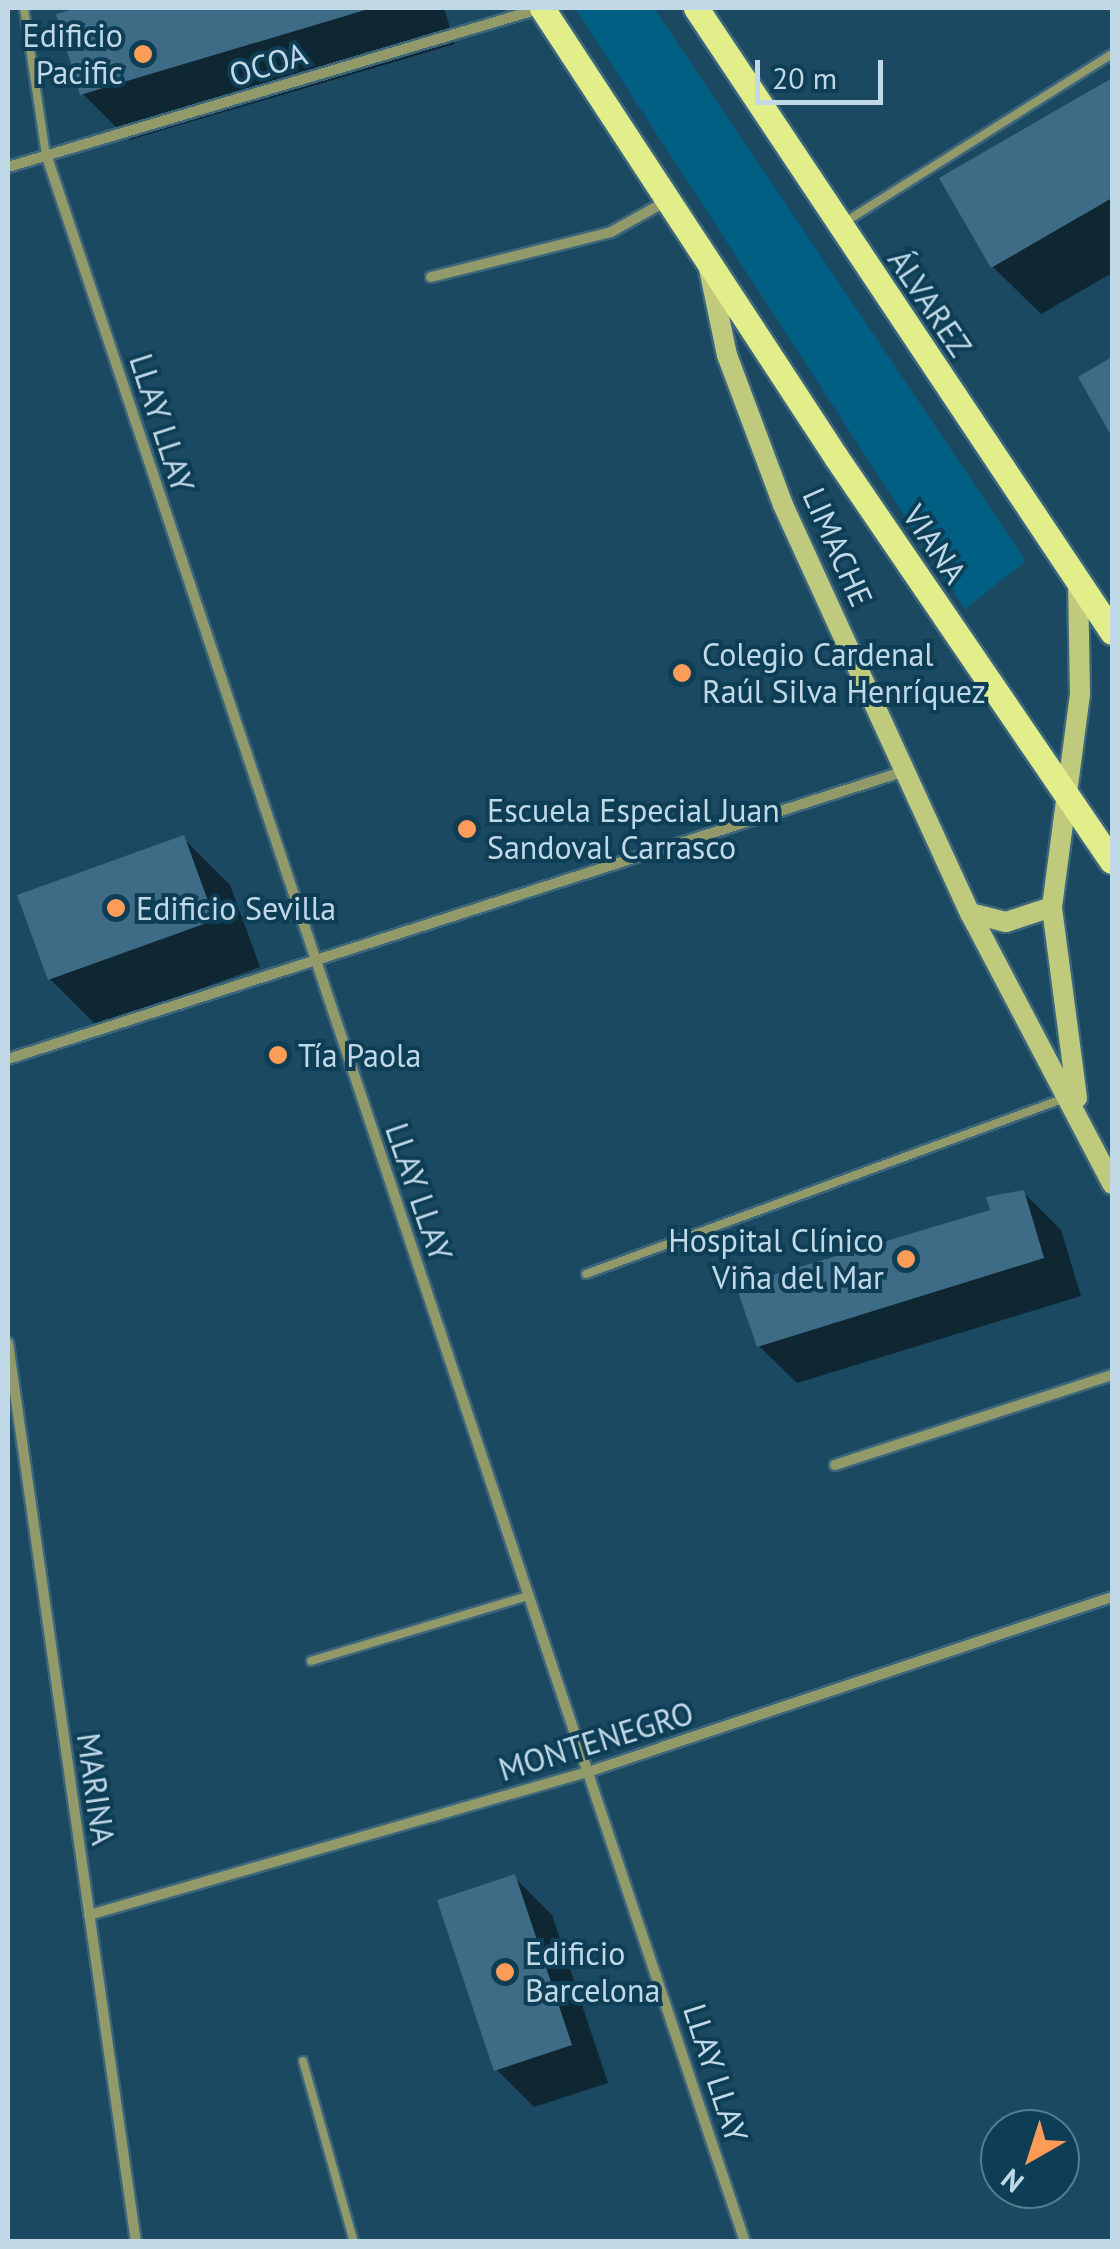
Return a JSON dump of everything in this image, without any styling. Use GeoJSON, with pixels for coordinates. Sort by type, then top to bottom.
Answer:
{"type":"FeatureCollection","features":[{"type":"Feature","properties":{"kind":"main road","name":"LIMACHE"},"geometry":{"type":"LineString","coordinates":[[542,8],[708,262],[728,355],[783,504],[902,772],[970,913],[1080,1115],[1112,1184]]}},
{"type":"Feature","properties":{"kind":"main road","name":"ÁLVAREZ"},"geometry":{"type":"LineString","coordinates":[[696,8],[1112,632]]}},
{"type":"Feature","properties":{"kind":"main road","name":"VIANA"},"geometry":{"type":"LineString","coordinates":[[708,262],[1112,861]]}},
{"type":"Feature","properties":{"kind":"main road","name":"LIMACHE"},"geometry":{"type":"LineString","coordinates":[[1078,580],[1080,694],[1070,797],[1052,907],[1080,1115]]}},
{"type":"Feature","properties":{"kind":"main road"},"geometry":{"type":"LineString","coordinates":[[970,913],[1006,922],[1052,907]]}},
{"type":"Feature","properties":{"kind":"street","name":"OCOA"},"geometry":{"type":"LineString","coordinates":[[8,166],[542,8]]}},
{"type":"Feature","properties":{"kind":"street","name":"LLAY LLAY"},"geometry":{"type":"LineString","coordinates":[[46,157],[528,1596],[591,1771],[744,2242]]}},
{"type":"Feature","properties":{"kind":"street"},"geometry":{"type":"LineString","coordinates":[[430,277],[611,232],[668,200]]}},
{"type":"Feature","properties":{"kind":"street"},"geometry":{"type":"LineString","coordinates":[[8,1058],[902,772]]}},
{"type":"Feature","properties":{"kind":"street","name":"MARINA"},"geometry":{"type":"LineString","coordinates":[[8,1343],[136,2242]]}},
{"type":"Feature","properties":{"kind":"street"},"geometry":{"type":"LineString","coordinates":[[835,1465],[1112,1374]]}},
{"type":"Feature","properties":{"kind":"street","name":"MONTENEGRO"},"geometry":{"type":"LineString","coordinates":[[89,1916],[591,1771],[1112,1597]]}},
{"type":"Feature","properties":{"kind":"lane"},"geometry":{"type":"LineString","coordinates":[[24,8],[46,157]]}},
{"type":"Feature","properties":{"kind":"lane"},"geometry":{"type":"LineString","coordinates":[[838,226],[1112,54]]}},
{"type":"Feature","properties":{"kind":"lane"},"geometry":{"type":"LineString","coordinates":[[586,1274],[1070,1096]]}},
{"type":"Feature","properties":{"kind":"lane"},"geometry":{"type":"LineString","coordinates":[[312,1662],[528,1596]]}},
{"type":"Feature","properties":{"kind":"lane"},"geometry":{"type":"LineString","coordinates":[[303,2061],[354,2242]]}},
{"type":"Feature","properties":{"kind":"shaded area"},"geometry":{"type":"Polygon","coordinates":[[[575,8],[654,8],[1026,561],[965,609],[575,8]]]}},
{"type":"Feature","properties":{"kind":"building","name":"Edificio Pacific"},"geometry":{"type":"Polygon","coordinates":[[[78,8],[372,8],[80,95],[56,14],[78,8]]]}},
{"type":"Feature","properties":{"kind":"building"},"geometry":{"type":"Polygon","coordinates":[[[1112,78],[1112,198],[991,268],[939,178],[1112,78]]]}},
{"type":"Feature","properties":{"kind":"building"},"geometry":{"type":"Polygon","coordinates":[[[1112,357],[1112,437],[1078,377],[1112,357]]]}},
{"type":"Feature","properties":{"kind":"building","name":"Edificio Sevilla"},"geometry":{"type":"Polygon","coordinates":[[[184,835],[215,920],[48,980],[17,895],[184,835]]]}},
{"type":"Feature","properties":{"kind":"building"},"geometry":{"type":"Polygon","coordinates":[[[1024,1190],[1044,1258],[757,1347],[736,1286],[990,1210],[986,1197],[1024,1190]]]}},
{"type":"Feature","properties":{"kind":"building","name":"Edificio Barcelona"},"geometry":{"type":"Polygon","coordinates":[[[515,1874],[572,2045],[494,2071],[437,1900],[515,1874]]]}},
{"type":"Feature","properties":{"kind":"place","name":"Edificio Pacific"},"geometry":{"type":"Point","coordinates":[143,54]}},
{"type":"Feature","properties":{"kind":"place","name":"Colegio Cardenal Raúl Silva Henríquez"},"geometry":{"type":"Point","coordinates":[682,673]}},
{"type":"Feature","properties":{"kind":"place","name":"Escuela Especial Juan Sandoval Carrasco"},"geometry":{"type":"Point","coordinates":[467,829]}},
{"type":"Feature","properties":{"kind":"place","name":"Edificio Sevilla"},"geometry":{"type":"Point","coordinates":[116,908]}},
{"type":"Feature","properties":{"kind":"place","name":"Tía Paola"},"geometry":{"type":"Point","coordinates":[278,1055]}},
{"type":"Feature","properties":{"kind":"place","name":"Hospital Clínico Viña del Mar"},"geometry":{"type":"Point","coordinates":[906,1259]}},
{"type":"Feature","properties":{"kind":"place","name":"Edificio Barcelona"},"geometry":{"type":"Point","coordinates":[505,1972]}}]}
